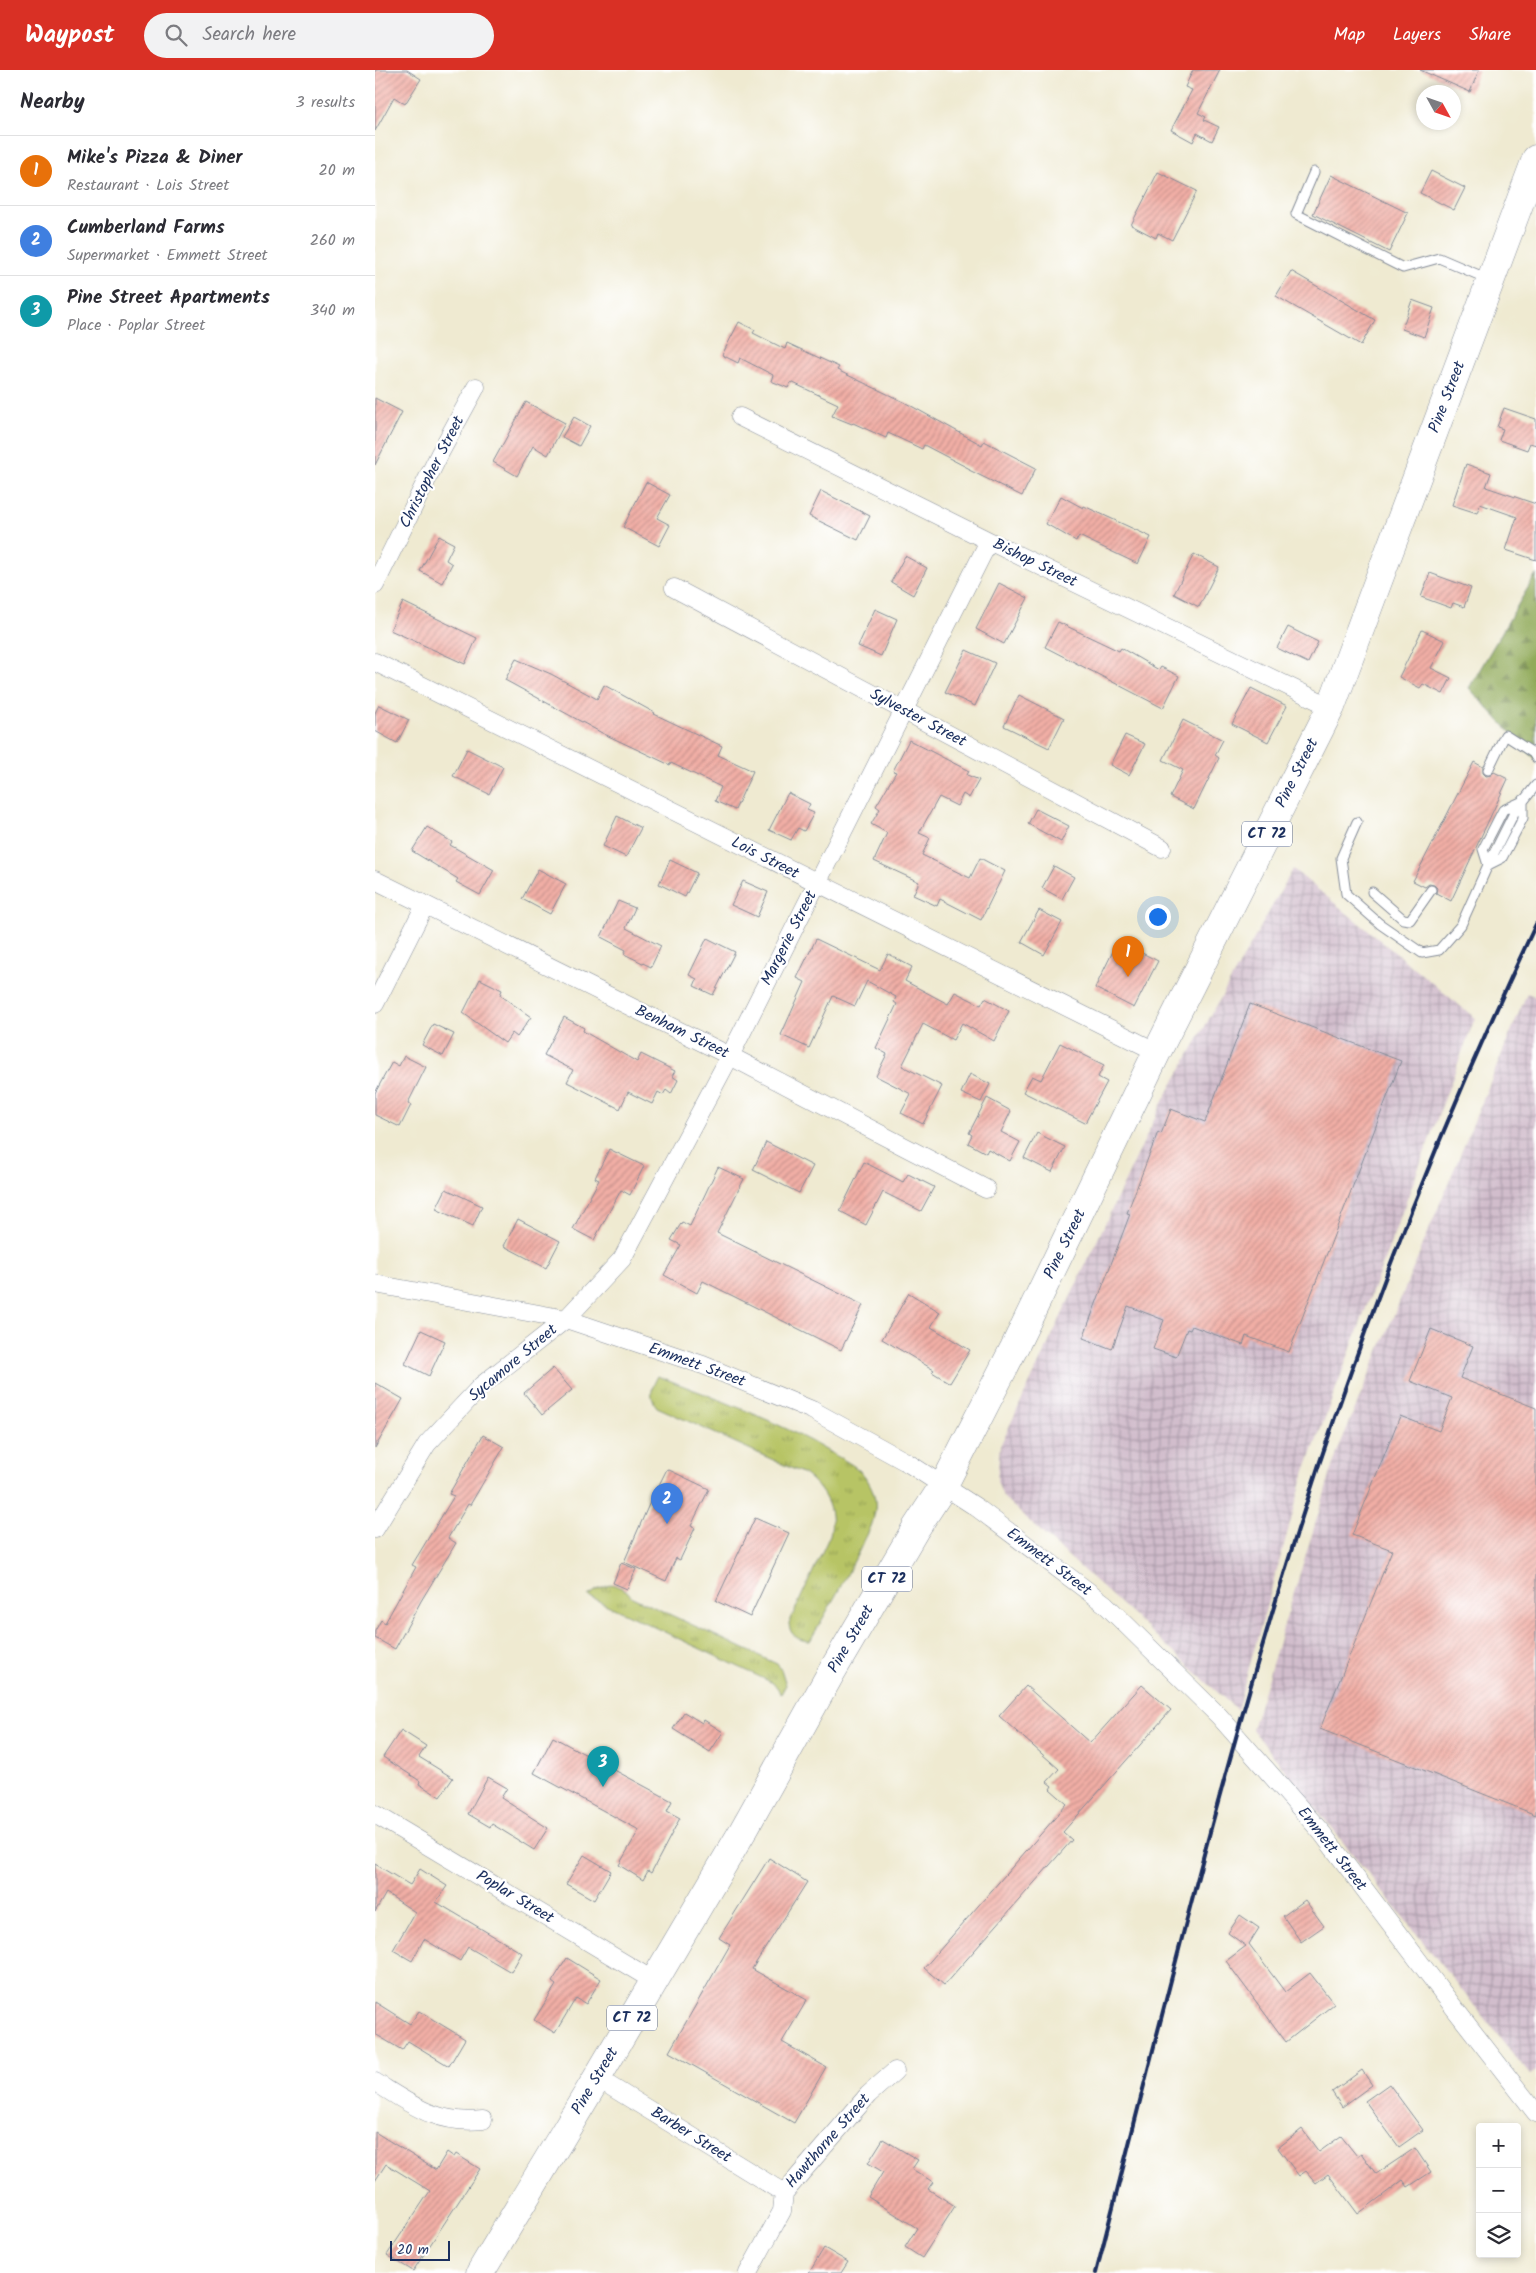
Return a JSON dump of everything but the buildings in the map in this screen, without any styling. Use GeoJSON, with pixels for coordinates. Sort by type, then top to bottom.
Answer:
{"type":"FeatureCollection","features":[{"type":"Feature","properties":{"kind":"highway","name":"Pine Street"},"geometry":{"type":"LineString","coordinates":[[480,2273],[744,1829],[831,1673],[944,1486],[1014,1348],[1157,1052],[1331,707],[1536,159]]}},
{"type":"Feature","properties":{"kind":"street","name":"Christopher Street"},"geometry":{"type":"LineString","coordinates":[[375,585],[440,452],[477,387]]}},
{"type":"Feature","properties":{"kind":"street","name":"Bishop Street"},"geometry":{"type":"LineString","coordinates":[[740,417],[989,541],[1331,707]]}},
{"type":"Feature","properties":{"kind":"street","name":"Margerie Street"},"geometry":{"type":"LineString","coordinates":[[566,1320],[622,1259],[730,1056],[905,712],[989,541]]}},
{"type":"Feature","properties":{"kind":"street","name":"Sylvester Street"},"geometry":{"type":"LineString","coordinates":[[673,588],[1162,848]]}},
{"type":"Feature","properties":{"kind":"street","name":"Lois Street"},"geometry":{"type":"LineString","coordinates":[[375,662],[1157,1052]]}},
{"type":"Feature","properties":{"kind":"street","name":"Benham Street"},"geometry":{"type":"LineString","coordinates":[[375,880],[730,1056],[986,1189]]}},
{"type":"Feature","properties":{"kind":"street"},"geometry":{"type":"LineString","coordinates":[[375,1004],[425,906]]}},
{"type":"Feature","properties":{"kind":"street","name":"Emmett Street"},"geometry":{"type":"LineString","coordinates":[[375,1284],[566,1320],[703,1365],[812,1410],[908,1463],[944,1486],[1105,1604],[1219,1716],[1323,1833],[1455,2009],[1536,2113]]}},
{"type":"Feature","properties":{"kind":"street","name":"Sycamore Street"},"geometry":{"type":"LineString","coordinates":[[375,1529],[433,1438],[482,1385],[566,1320]]}},
{"type":"Feature","properties":{"kind":"street","name":"Poplar Street"},"geometry":{"type":"LineString","coordinates":[[375,1814],[654,1981]]}},
{"type":"Feature","properties":{"kind":"street","name":"Hawthorne Street"},"geometry":{"type":"LineString","coordinates":[[748,2273],[782,2211],[784,2192],[868,2095],[895,2071]]}},
{"type":"Feature","properties":{"kind":"street","name":"Barber Street"},"geometry":{"type":"LineString","coordinates":[[597,2078],[784,2192]]}},
{"type":"Feature","properties":{"kind":"street"},"geometry":{"type":"LineString","coordinates":[[375,2082],[420,2109],[440,2118],[462,2122],[483,2120]]}},
{"type":"Feature","properties":{"kind":"lane"},"geometry":{"type":"LineString","coordinates":[[1314,172],[1296,214],[1403,268],[1439,258],[1490,280]]}},
{"type":"Feature","properties":{"kind":"lane"},"geometry":{"type":"LineString","coordinates":[[1488,770],[1505,735],[1533,753],[1536,758]]}},
{"type":"Feature","properties":{"kind":"lane"},"geometry":{"type":"LineString","coordinates":[[1488,865],[1483,849],[1503,810],[1523,800],[1536,785]]}},
{"type":"Feature","properties":{"kind":"lane"},"geometry":{"type":"LineString","coordinates":[[1357,822],[1341,858],[1347,894],[1380,924],[1422,953],[1439,950],[1461,925],[1488,865],[1502,858],[1523,818],[1523,800]]}},
{"type":"Feature","properties":{"kind":"lane"},"geometry":{"type":"LineString","coordinates":[[1372,892],[1403,919],[1411,920],[1420,910],[1431,890]]}},
{"type":"Feature","properties":{"kind":"shaded area"},"geometry":{"type":"Polygon","coordinates":[[[1293,869],[1475,1018],[1305,1471],[1237,1710],[1003,1497],[997,1481],[1000,1446],[1162,1103],[1293,869]]]}},
{"type":"Feature","properties":{"kind":"shaded area"},"geometry":{"type":"Polygon","coordinates":[[[1527,993],[1536,997],[1536,2071],[1530,2075],[1252,1729],[1338,1450],[1527,993]]]}},
{"type":"Feature","properties":{"kind":"green space"},"geometry":{"type":"Polygon","coordinates":[[[1536,574],[1536,760],[1469,688],[1536,574]]]}},
{"type":"Feature","properties":{"kind":"green space"},"geometry":{"type":"Polygon","coordinates":[[[658,1376],[789,1430],[852,1465],[863,1474],[869,1484],[874,1494],[875,1505],[872,1525],[810,1641],[802,1640],[795,1636],[789,1627],[789,1623],[830,1535],[830,1509],[823,1493],[804,1474],[657,1407],[654,1403],[652,1391],[658,1376]]]}},
{"type":"Feature","properties":{"kind":"green space"},"geometry":{"type":"Polygon","coordinates":[[[612,1584],[626,1590],[632,1597],[777,1664],[781,1669],[786,1685],[781,1694],[773,1683],[588,1596],[612,1584]]]}},
{"type":"Feature","properties":{"kind":"railway"},"geometry":{"type":"LineString","coordinates":[[1096,2273],[1166,1998],[1240,1724],[1319,1463],[1404,1229],[1467,1075],[1536,924]]}},
{"type":"Feature","properties":{"kind":"place","name":"Mike's Pizza & Diner"},"geometry":{"type":"Point","coordinates":[1128,977]}},
{"type":"Feature","properties":{"kind":"place","name":"Cumberland Farms"},"geometry":{"type":"Point","coordinates":[667,1524]}},
{"type":"Feature","properties":{"kind":"place","name":"Pine Street Apartments"},"geometry":{"type":"Point","coordinates":[603,1787]}}]}
